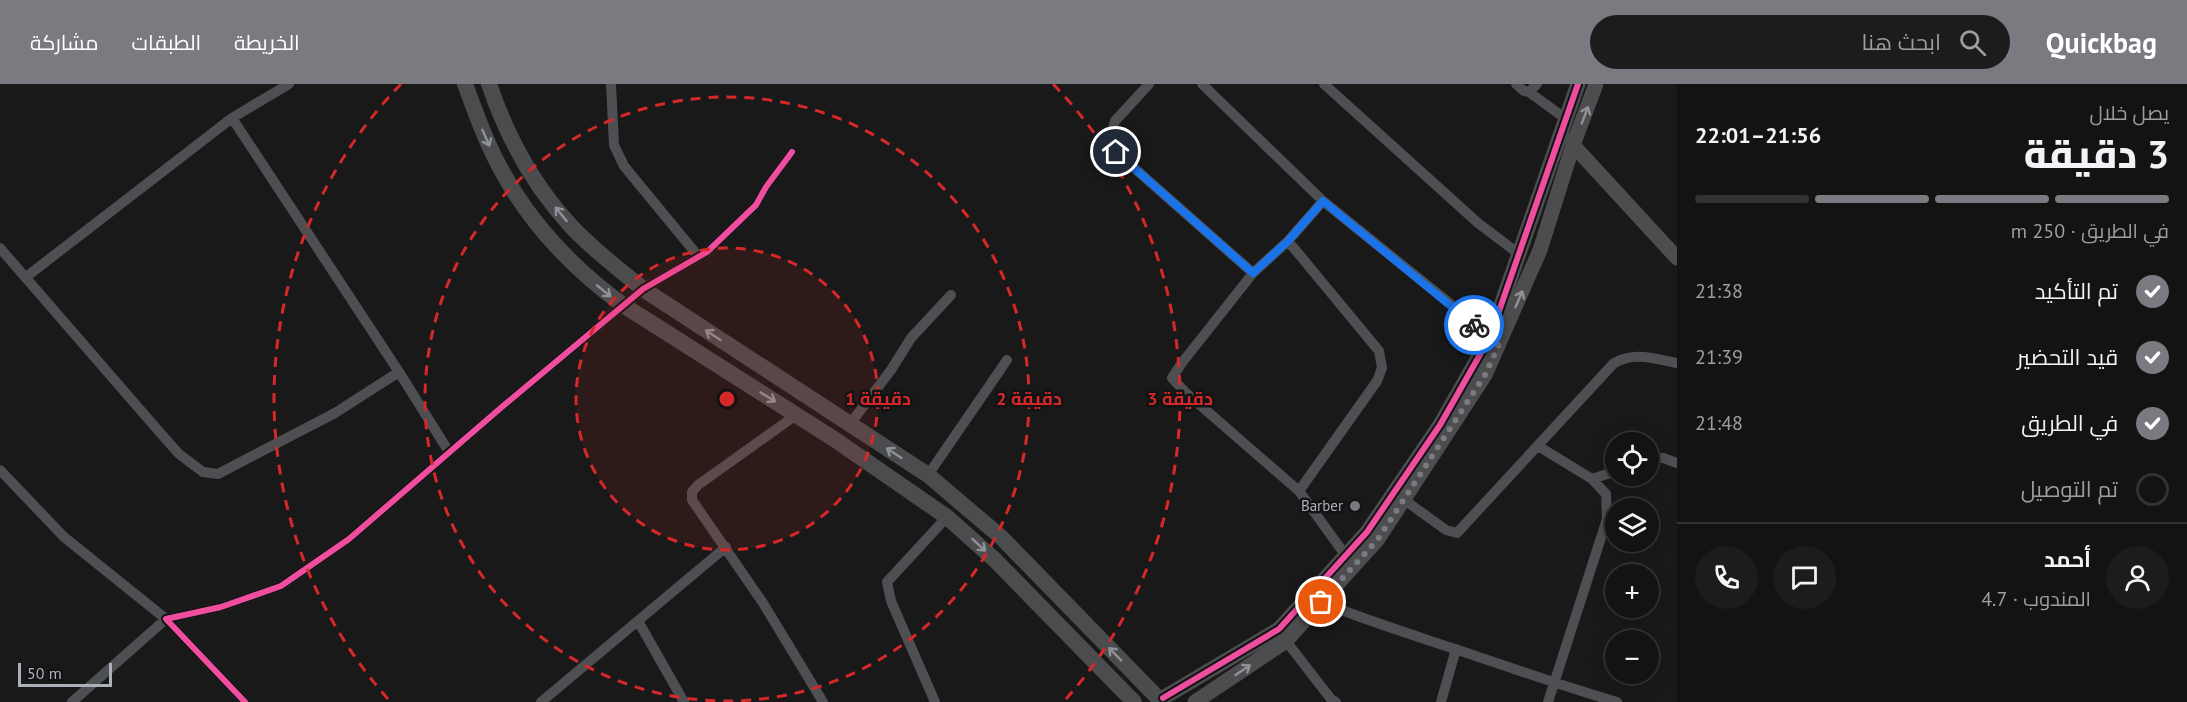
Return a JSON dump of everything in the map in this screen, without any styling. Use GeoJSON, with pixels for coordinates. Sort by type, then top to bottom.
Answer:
{"type":"FeatureCollection","features":[{"type":"Feature","properties":{"kind":"main road"},"geometry":{"type":"LineString","coordinates":[[465,84],[496,160],[526,210],[561,251],[603,290],[884,472],[947,517],[995,560],[1134,702]]}},
{"type":"Feature","properties":{"kind":"main road"},"geometry":{"type":"LineString","coordinates":[[489,84],[499,112],[535,182],[571,226],[604,257],[643,289],[928,475],[1001,537],[1157,699]]}},
{"type":"Feature","properties":{"kind":"street"},"geometry":{"type":"LineString","coordinates":[[26,277],[232,118],[289,84]]}},
{"type":"Feature","properties":{"kind":"street"},"geometry":{"type":"LineString","coordinates":[[611,84],[614,145],[624,166],[698,256]]}},
{"type":"Feature","properties":{"kind":"street"},"geometry":{"type":"LineString","coordinates":[[1149,84],[1115,121],[1110,140],[1116,152],[1253,273]]}},
{"type":"Feature","properties":{"kind":"street"},"geometry":{"type":"LineString","coordinates":[[1202,84],[1323,201],[1495,340]]}},
{"type":"Feature","properties":{"kind":"street"},"geometry":{"type":"LineString","coordinates":[[1324,84],[1478,223],[1519,254]]}},
{"type":"Feature","properties":{"kind":"street"},"geometry":{"type":"LineString","coordinates":[[1516,84],[1524,91],[1533,88],[1566,119],[1573,145],[1677,258]]}},
{"type":"Feature","properties":{"kind":"street"},"geometry":{"type":"LineString","coordinates":[[1157,699],[1279,629],[1378,539],[1485,375],[1519,254],[1578,84]]}},
{"type":"Feature","properties":{"kind":"street"},"geometry":{"type":"LineString","coordinates":[[1195,702],[1286,641],[1321,602],[1346,555],[1367,532],[1495,340],[1540,250],[1573,145],[1596,84]]}},
{"type":"Feature","properties":{"kind":"street"},"geometry":{"type":"LineString","coordinates":[[232,118],[449,452]]}},
{"type":"Feature","properties":{"kind":"street"},"geometry":{"type":"LineString","coordinates":[[72,702],[166,619],[221,607],[281,586],[349,539],[623,305],[643,289],[707,252],[756,205],[766,187],[792,152]]}},
{"type":"Feature","properties":{"kind":"street"},"geometry":{"type":"LineString","coordinates":[[1323,201],[1288,241],[1253,273],[1172,378],[1185,392],[1299,491],[1346,555]]}},
{"type":"Feature","properties":{"kind":"street"},"geometry":{"type":"LineString","coordinates":[[1288,241],[1379,351],[1382,368],[1377,381],[1299,491]]}},
{"type":"Feature","properties":{"kind":"street"},"geometry":{"type":"LineString","coordinates":[[0,248],[179,454],[203,472],[218,474],[335,414],[399,372]]}},
{"type":"Feature","properties":{"kind":"street"},"geometry":{"type":"LineString","coordinates":[[849,424],[891,370],[911,338],[951,295]]}},
{"type":"Feature","properties":{"kind":"street"},"geometry":{"type":"LineString","coordinates":[[1403,499],[1446,530],[1457,533],[1614,363],[1625,357],[1636,356],[1677,363]]}},
{"type":"Feature","properties":{"kind":"street"},"geometry":{"type":"LineString","coordinates":[[928,475],[1006,360]]}},
{"type":"Feature","properties":{"kind":"street"},"geometry":{"type":"LineString","coordinates":[[796,414],[692,492],[692,500],[726,547],[794,651],[823,702]]}},
{"type":"Feature","properties":{"kind":"street"},"geometry":{"type":"LineString","coordinates":[[1538,447],[1592,479],[1606,494],[1607,519],[1548,702]]}},
{"type":"Feature","properties":{"kind":"street"},"geometry":{"type":"LineString","coordinates":[[1659,458],[1677,463]]}},
{"type":"Feature","properties":{"kind":"street"},"geometry":{"type":"LineString","coordinates":[[0,470],[64,537],[166,619],[245,702]]}},
{"type":"Feature","properties":{"kind":"street"},"geometry":{"type":"LineString","coordinates":[[1592,479],[1605,475]]}},
{"type":"Feature","properties":{"kind":"street"},"geometry":{"type":"LineString","coordinates":[[934,702],[891,601],[887,582],[947,517]]}},
{"type":"Feature","properties":{"kind":"street"},"geometry":{"type":"LineString","coordinates":[[541,702],[726,547]]}},
{"type":"Feature","properties":{"kind":"street"},"geometry":{"type":"LineString","coordinates":[[1321,602],[1369,621],[1617,702]]}},
{"type":"Feature","properties":{"kind":"street"},"geometry":{"type":"LineString","coordinates":[[638,621],[684,702]]}},
{"type":"Feature","properties":{"kind":"street"},"geometry":{"type":"LineString","coordinates":[[1286,641],[1331,699],[1336,702]]}},
{"type":"Feature","properties":{"kind":"street"},"geometry":{"type":"LineString","coordinates":[[1441,702],[1456,649]]}},
{"type":"Feature","properties":{"kind":"cycle path"},"geometry":{"type":"LineString","coordinates":[[1163,698],[1279,629],[1367,532],[1440,425],[1490,337],[1578,84]]}},
{"type":"Feature","properties":{"kind":"cycle path"},"geometry":{"type":"LineString","coordinates":[[245,702],[166,619],[221,607],[281,586],[349,539],[643,289],[707,252],[756,205],[766,187],[792,152]]}},
{"type":"Feature","properties":{"kind":"way so far"},"geometry":{"type":"LineString","coordinates":[[1321,602],[1378,539],[1485,375],[1500,342],[1474,325]]}},
{"type":"Feature","properties":{"kind":"place","name":"Barber"},"geometry":{"type":"Point","coordinates":[1355,506]}},
{"type":"Feature","properties":{"kind":"route"},"geometry":{"type":"LineString","coordinates":[[1116,152],[1253,273],[1288,241],[1323,201],[1474,325]]}}]}
